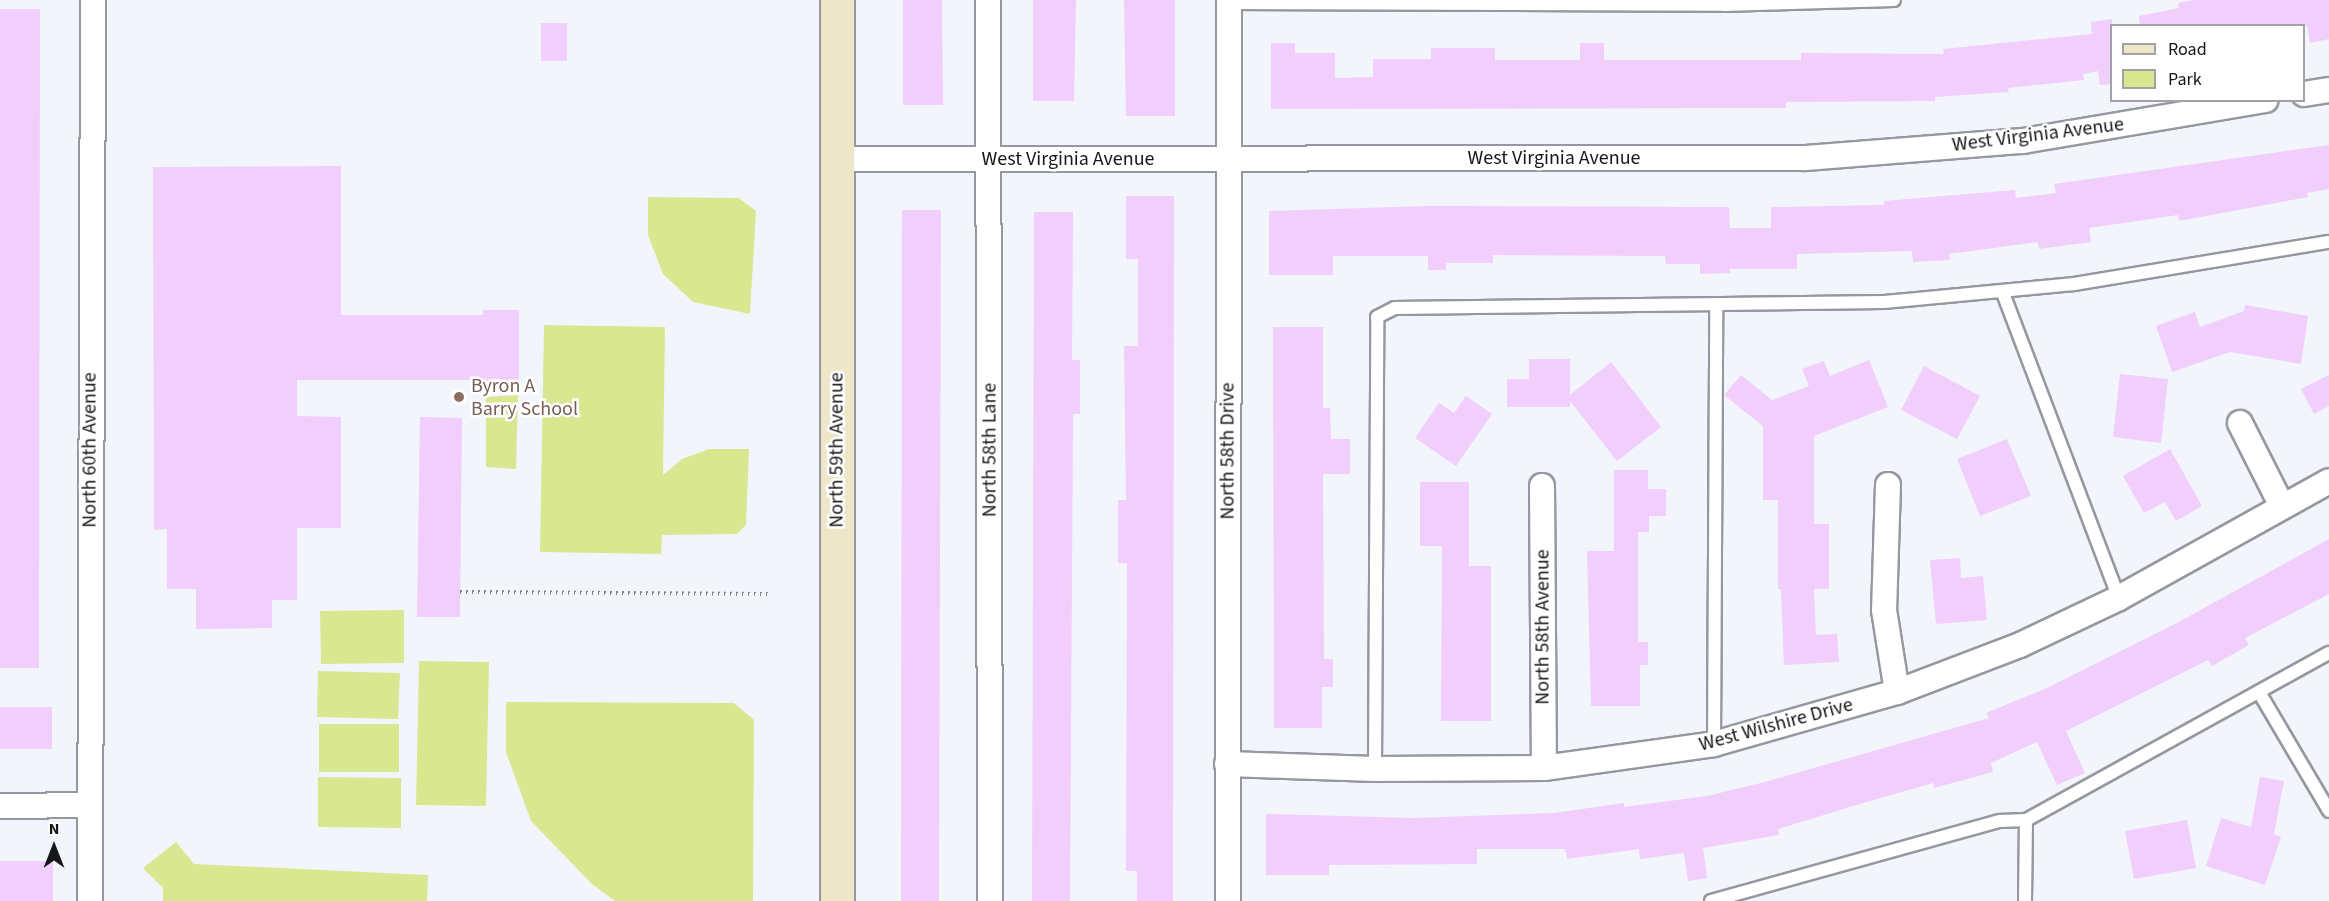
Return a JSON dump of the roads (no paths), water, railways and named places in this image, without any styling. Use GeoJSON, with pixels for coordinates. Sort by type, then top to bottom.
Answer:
{"type":"FeatureCollection","features":[{"type":"Feature","properties":{"kind":"main road","name":"North 59th Avenue"},"geometry":{"type":"LineString","coordinates":[[837,0],[837,901]]}},
{"type":"Feature","properties":{"kind":"street","name":"North 60th Avenue"},"geometry":{"type":"LineString","coordinates":[[90,901],[93,0]]}},
{"type":"Feature","properties":{"kind":"street","name":"North 58th Lane"},"geometry":{"type":"LineString","coordinates":[[988,0],[990,901]]}},
{"type":"Feature","properties":{"kind":"street","name":"North 58th Drive"},"geometry":{"type":"LineString","coordinates":[[1228,901],[1229,2]]}},
{"type":"Feature","properties":{"kind":"street"},"geometry":{"type":"LineString","coordinates":[[2305,94],[2329,90]]}},
{"type":"Feature","properties":{"kind":"street","name":"West Virginia Avenue"},"geometry":{"type":"LineString","coordinates":[[837,159],[1805,158],[2023,141],[2254,102]]}},
{"type":"Feature","properties":{"kind":"street"},"geometry":{"type":"LineString","coordinates":[[2240,423],[2282,506]]}},
{"type":"Feature","properties":{"kind":"street","name":"West Wilshire Drive"},"geometry":{"type":"LineString","coordinates":[[1227,764],[1375,770],[1544,768],[1714,744],[1897,692],[2020,645],[2119,598],[2329,481]]}},
{"type":"Feature","properties":{"kind":"street"},"geometry":{"type":"LineString","coordinates":[[1888,485],[1884,610],[1897,692]]}},
{"type":"Feature","properties":{"kind":"street","name":"North 58th Avenue"},"geometry":{"type":"LineString","coordinates":[[1542,486],[1544,768]]}},
{"type":"Feature","properties":{"kind":"street"},"geometry":{"type":"LineString","coordinates":[[0,806],[90,805]]}},
{"type":"Feature","properties":{"kind":"lane"},"geometry":{"type":"LineString","coordinates":[[1229,2],[1724,5],[1894,0]]}},
{"type":"Feature","properties":{"kind":"lane"},"geometry":{"type":"LineString","coordinates":[[1375,770],[1377,317],[1395,308],[1716,307],[1884,302],[2003,293],[2329,242]]}},
{"type":"Feature","properties":{"kind":"lane"},"geometry":{"type":"LineString","coordinates":[[2003,293],[2119,598]]}},
{"type":"Feature","properties":{"kind":"lane"},"geometry":{"type":"LineString","coordinates":[[1714,744],[1716,307]]}},
{"type":"Feature","properties":{"kind":"lane"},"geometry":{"type":"LineString","coordinates":[[1711,901],[2000,821],[2026,820],[2329,653]]}},
{"type":"Feature","properties":{"kind":"lane"},"geometry":{"type":"LineString","coordinates":[[2259,692],[2329,811]]}},
{"type":"Feature","properties":{"kind":"lane"},"geometry":{"type":"LineString","coordinates":[[2025,901],[2026,820]]}},
{"type":"Feature","properties":{"kind":"place","name":"Byron A Barry School"},"geometry":{"type":"Point","coordinates":[459,397]}}]}
